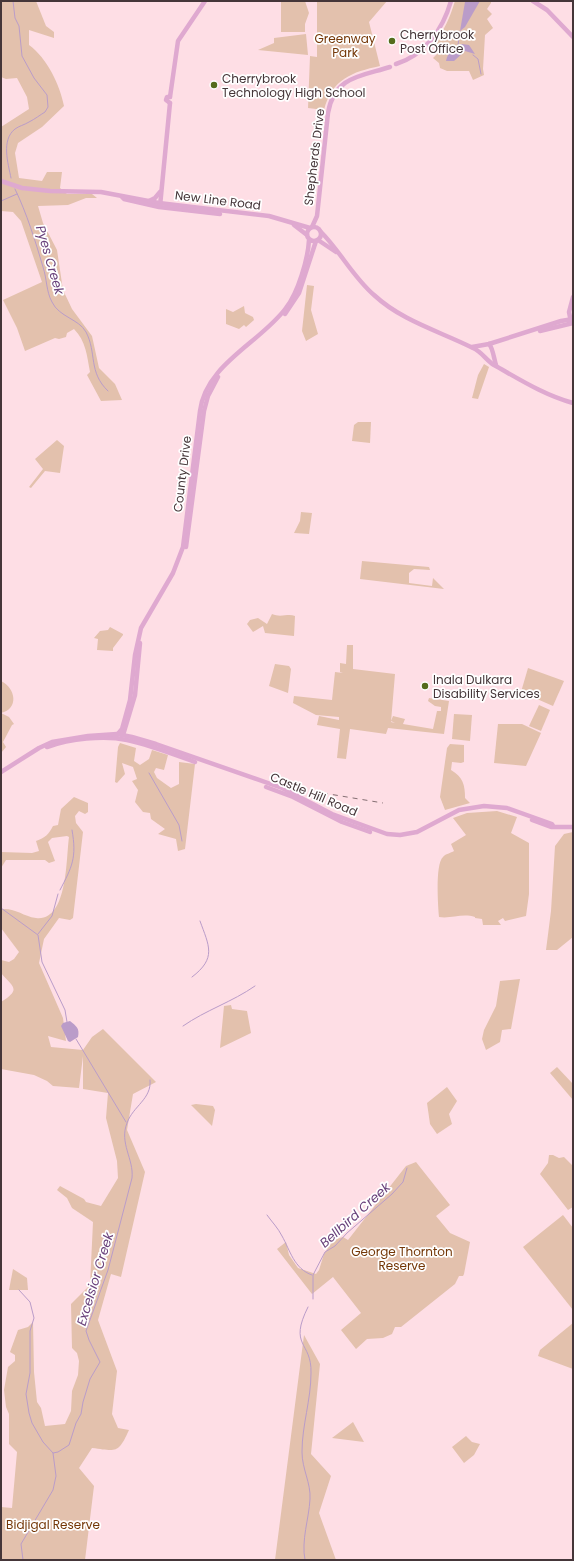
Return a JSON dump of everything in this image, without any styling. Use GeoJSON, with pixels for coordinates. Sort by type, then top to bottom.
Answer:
{"type":"FeatureCollection","features":[{"type":"Feature","properties":{"kind":"main road"},"geometry":{"type":"LineString","coordinates":[[160,205],[170,103],[172,100],[170,97],[174,55],[178,41],[205,1]]}},
{"type":"Feature","properties":{"kind":"main road","name":"Shepherds Drive"},"geometry":{"type":"LineString","coordinates":[[308,237],[317,216],[328,113],[334,96],[345,83],[353,77],[390,67],[392,63],[396,64],[414,55],[434,36],[445,19],[451,1]]}},
{"type":"Feature","properties":{"kind":"main road"},"geometry":{"type":"LineString","coordinates":[[534,1],[547,10],[573,37]]}},
{"type":"Feature","properties":{"kind":"main road","name":"New Line Road"},"geometry":{"type":"LineString","coordinates":[[1,181],[26,189],[101,192],[160,205],[170,204],[269,216],[321,231]]}},
{"type":"Feature","properties":{"kind":"main road"},"geometry":{"type":"LineString","coordinates":[[147,201],[154,199],[161,191]]}},
{"type":"Feature","properties":{"kind":"main road"},"geometry":{"type":"LineString","coordinates":[[161,191],[166,201],[170,204]]}},
{"type":"Feature","properties":{"kind":"main road","name":"New Line Road"},"geometry":{"type":"LineString","coordinates":[[122,197],[124,199],[160,205],[281,221],[297,226],[308,237]]}},
{"type":"Feature","properties":{"kind":"main road","name":"Shepherds Drive"},"geometry":{"type":"LineString","coordinates":[[317,216],[321,231]]}},
{"type":"Feature","properties":{"kind":"main road"},"geometry":{"type":"LineString","coordinates":[[321,231],[373,294],[392,309],[412,321],[483,353],[496,365],[542,392],[573,403]]}},
{"type":"Feature","properties":{"kind":"main road","name":"County Drive"},"geometry":{"type":"LineString","coordinates":[[117,735],[135,695],[140,644],[144,628],[180,564],[186,548],[204,411],[208,396],[220,375],[289,310],[298,294],[321,231]]}},
{"type":"Feature","properties":{"kind":"main road"},"geometry":{"type":"LineString","coordinates":[[308,237],[338,253]]}},
{"type":"Feature","properties":{"kind":"main road","name":"County Drive"},"geometry":{"type":"LineString","coordinates":[[117,735],[122,729],[130,700],[135,655],[141,628],[178,563],[184,547],[200,411],[204,394],[220,370],[286,308],[296,291],[308,252],[308,237]]}},
{"type":"Feature","properties":{"kind":"main road"},"geometry":{"type":"LineString","coordinates":[[572,320],[573,297]]}},
{"type":"Feature","properties":{"kind":"main road"},"geometry":{"type":"LineString","coordinates":[[561,321],[572,307]]}},
{"type":"Feature","properties":{"kind":"main road"},"geometry":{"type":"LineString","coordinates":[[483,353],[502,339],[572,320]]}},
{"type":"Feature","properties":{"kind":"main road"},"geometry":{"type":"LineString","coordinates":[[532,331],[561,321],[572,320]]}},
{"type":"Feature","properties":{"kind":"main road"},"geometry":{"type":"LineString","coordinates":[[472,347],[485,344],[491,348],[496,365]]}},
{"type":"Feature","properties":{"kind":"main road"},"geometry":{"type":"LineString","coordinates":[[481,346],[483,353]]}},
{"type":"Feature","properties":{"kind":"main road","name":"Castle Hill Road"},"geometry":{"type":"LineString","coordinates":[[117,735],[280,792],[342,822],[386,837],[403,837],[421,833],[456,814],[479,808],[507,811],[544,825],[573,827]]}},
{"type":"Feature","properties":{"kind":"main road","name":"Castle Hill Road"},"geometry":{"type":"LineString","coordinates":[[1,772],[44,748],[58,744],[117,735],[168,748],[259,782],[282,788],[332,814],[387,834],[400,835],[417,832],[459,810],[484,806],[507,808],[552,824],[553,826]]}},
{"type":"Feature","properties":{"kind":"green space"},"geometry":{"type":"Polygon","coordinates":[[[1,1],[36,1],[46,26],[54,32],[54,38],[29,30],[29,45],[42,57],[52,72],[64,106],[42,127],[18,143],[15,153],[19,178],[42,181],[47,172],[62,172],[60,188],[67,194],[92,194],[97,198],[86,198],[68,205],[38,206],[43,223],[57,250],[63,290],[72,309],[92,336],[99,368],[115,384],[122,400],[101,401],[87,375],[90,372],[84,344],[74,329],[67,333],[66,337],[59,339],[55,338],[25,351],[17,328],[3,300],[42,282],[21,221],[13,212],[1,211],[1,127],[29,109],[27,97],[17,78],[6,79],[1,77],[1,1]]]}},
{"type":"Feature","properties":{"kind":"green space"},"geometry":{"type":"Polygon","coordinates":[[[281,1],[305,1],[309,13],[305,24],[305,32],[281,32],[281,1]]]}},
{"type":"Feature","properties":{"kind":"green space","name":"Greenway Park"},"geometry":{"type":"Polygon","coordinates":[[[317,1],[387,1],[369,22],[380,66],[352,74],[344,79],[332,91],[324,110],[308,108],[310,56],[317,57],[317,1]]]}},
{"type":"Feature","properties":{"kind":"green space"},"geometry":{"type":"Polygon","coordinates":[[[455,1],[491,1],[487,9],[492,14],[487,19],[493,28],[485,35],[484,75],[473,80],[469,71],[447,71],[440,68],[439,63],[433,58],[440,51],[433,44],[447,23],[455,1]]]}},
{"type":"Feature","properties":{"kind":"green space"},"geometry":{"type":"Polygon","coordinates":[[[306,34],[308,55],[258,50],[274,43],[274,38],[306,34]]]}},
{"type":"Feature","properties":{"kind":"green space"},"geometry":{"type":"Polygon","coordinates":[[[307,285],[314,286],[311,310],[318,334],[306,341],[302,331],[307,285]]]}},
{"type":"Feature","properties":{"kind":"green space"},"geometry":{"type":"Polygon","coordinates":[[[244,306],[245,313],[253,317],[254,320],[246,327],[244,325],[239,329],[226,324],[226,309],[233,312],[244,306]]]}},
{"type":"Feature","properties":{"kind":"green space"},"geometry":{"type":"Polygon","coordinates":[[[484,364],[489,367],[478,399],[472,398],[478,375],[484,364]]]}},
{"type":"Feature","properties":{"kind":"green space"},"geometry":{"type":"Polygon","coordinates":[[[358,422],[371,422],[370,443],[352,441],[354,425],[358,422]]]}},
{"type":"Feature","properties":{"kind":"green space"},"geometry":{"type":"Polygon","coordinates":[[[57,440],[64,446],[60,473],[45,471],[31,488],[29,487],[43,469],[35,459],[57,440]]]}},
{"type":"Feature","properties":{"kind":"green space"},"geometry":{"type":"Polygon","coordinates":[[[301,512],[312,513],[309,534],[294,533],[300,521],[301,512]]]}},
{"type":"Feature","properties":{"kind":"green space"},"geometry":{"type":"Polygon","coordinates":[[[362,561],[429,567],[430,570],[414,569],[409,573],[409,583],[432,586],[433,578],[444,589],[360,579],[362,561]]]}},
{"type":"Feature","properties":{"kind":"green space"},"geometry":{"type":"Polygon","coordinates":[[[272,614],[278,616],[295,616],[294,636],[265,633],[263,626],[253,632],[247,624],[250,620],[258,618],[267,624],[272,614]]]}},
{"type":"Feature","properties":{"kind":"green space"},"geometry":{"type":"Polygon","coordinates":[[[110,627],[123,635],[113,648],[113,651],[97,650],[98,639],[94,638],[100,631],[108,630],[110,627]]]}},
{"type":"Feature","properties":{"kind":"green space"},"geometry":{"type":"Polygon","coordinates":[[[347,645],[353,645],[353,669],[395,674],[391,721],[393,716],[405,719],[403,724],[433,729],[437,711],[441,711],[441,707],[435,706],[428,701],[429,698],[449,701],[444,734],[388,728],[386,734],[350,729],[346,759],[337,758],[340,729],[317,725],[319,716],[339,720],[339,717],[316,715],[293,703],[294,696],[332,700],[335,672],[343,673],[340,672],[340,663],[346,664],[347,645]]]}},
{"type":"Feature","properties":{"kind":"green space"},"geometry":{"type":"Polygon","coordinates":[[[275,664],[289,666],[291,669],[288,693],[269,686],[275,664]]]}},
{"type":"Feature","properties":{"kind":"green space"},"geometry":{"type":"Polygon","coordinates":[[[528,668],[564,681],[553,706],[521,692],[528,668]]]}},
{"type":"Feature","properties":{"kind":"green space"},"geometry":{"type":"Polygon","coordinates":[[[1,681],[10,688],[13,703],[7,711],[1,713],[1,681]]]}},
{"type":"Feature","properties":{"kind":"green space"},"geometry":{"type":"Polygon","coordinates":[[[539,705],[550,710],[541,731],[529,726],[539,705]]]}},
{"type":"Feature","properties":{"kind":"green space"},"geometry":{"type":"Polygon","coordinates":[[[1,713],[9,717],[14,724],[3,742],[6,747],[1,753],[1,713]]]}},
{"type":"Feature","properties":{"kind":"green space"},"geometry":{"type":"Polygon","coordinates":[[[454,714],[472,715],[470,741],[452,739],[454,714]]]}},
{"type":"Feature","properties":{"kind":"green space"},"geometry":{"type":"Polygon","coordinates":[[[498,724],[522,724],[541,733],[526,766],[494,763],[498,724]]]}},
{"type":"Feature","properties":{"kind":"green space"},"geometry":{"type":"Polygon","coordinates":[[[120,743],[136,748],[134,761],[140,765],[149,759],[152,750],[168,755],[164,770],[156,768],[154,772],[157,778],[171,788],[179,784],[179,762],[195,764],[185,849],[178,851],[176,839],[158,834],[165,829],[151,819],[150,813],[143,812],[135,802],[138,790],[132,781],[137,779],[133,767],[122,763],[125,774],[117,783],[115,782],[118,747],[120,743]]]}},
{"type":"Feature","properties":{"kind":"green space"},"geometry":{"type":"Polygon","coordinates":[[[450,744],[464,745],[464,762],[452,762],[451,770],[461,779],[464,785],[465,798],[470,803],[445,810],[440,797],[447,748],[450,744]]]}},
{"type":"Feature","properties":{"kind":"green space","name":"Bidjigal Reserve"},"geometry":{"type":"Polygon","coordinates":[[[74,797],[88,803],[88,812],[85,814],[79,811],[75,816],[76,823],[83,832],[73,918],[70,920],[59,918],[44,939],[39,963],[63,1018],[66,1041],[48,1036],[51,1047],[83,1050],[92,1037],[103,1029],[156,1082],[133,1094],[127,1130],[145,1172],[121,1277],[111,1274],[98,1320],[117,1371],[112,1414],[118,1428],[129,1430],[122,1443],[116,1449],[107,1450],[92,1448],[79,1468],[94,1486],[85,1560],[1,1560],[1,1507],[12,1508],[17,1452],[9,1444],[9,1414],[6,1407],[4,1390],[8,1367],[15,1361],[15,1355],[10,1352],[18,1330],[28,1327],[33,1322],[34,1372],[37,1402],[41,1408],[45,1426],[65,1424],[71,1411],[72,1391],[78,1375],[79,1361],[77,1353],[72,1348],[71,1304],[90,1285],[93,1222],[72,1208],[67,1198],[57,1190],[60,1186],[84,1199],[86,1202],[101,1206],[118,1178],[117,1161],[106,1118],[108,1093],[83,1089],[83,1056],[79,1088],[53,1086],[47,1081],[34,1075],[1,1069],[1,1002],[11,994],[13,988],[1,973],[1,960],[9,962],[14,959],[19,952],[1,928],[1,909],[15,911],[36,918],[46,917],[54,910],[60,900],[66,873],[69,837],[52,838],[48,842],[55,861],[49,863],[45,860],[6,860],[1,868],[1,852],[32,853],[39,851],[36,841],[42,839],[53,826],[58,825],[61,809],[74,797]]]}},
{"type":"Feature","properties":{"kind":"green space"},"geometry":{"type":"Polygon","coordinates":[[[497,811],[517,817],[511,833],[529,843],[529,894],[526,916],[505,921],[503,918],[498,921],[501,925],[483,925],[482,919],[470,916],[439,917],[438,876],[440,861],[444,856],[454,851],[451,844],[466,835],[453,818],[467,813],[497,811]]]}},
{"type":"Feature","properties":{"kind":"green space"},"geometry":{"type":"Polygon","coordinates":[[[573,832],[573,937],[557,950],[546,950],[551,911],[555,846],[564,834],[573,832]]]}},
{"type":"Feature","properties":{"kind":"green space"},"geometry":{"type":"Polygon","coordinates":[[[520,979],[511,1029],[502,1030],[500,1042],[486,1050],[482,1039],[484,1030],[496,1006],[500,981],[520,979]]]}},
{"type":"Feature","properties":{"kind":"green space"},"geometry":{"type":"Polygon","coordinates":[[[231,1005],[232,1009],[247,1011],[251,1033],[220,1048],[224,1006],[231,1005]]]}},
{"type":"Feature","properties":{"kind":"green space"},"geometry":{"type":"Polygon","coordinates":[[[557,1067],[573,1084],[573,1100],[550,1073],[557,1067]]]}},
{"type":"Feature","properties":{"kind":"green space"},"geometry":{"type":"Polygon","coordinates":[[[447,1087],[457,1101],[449,1114],[452,1124],[437,1134],[430,1124],[427,1103],[447,1087]]]}},
{"type":"Feature","properties":{"kind":"green space"},"geometry":{"type":"Polygon","coordinates":[[[196,1104],[213,1106],[215,1110],[212,1126],[191,1105],[196,1104]]]}},
{"type":"Feature","properties":{"kind":"green space"},"geometry":{"type":"Polygon","coordinates":[[[549,1155],[559,1158],[564,1157],[573,1166],[573,1207],[568,1210],[540,1174],[548,1163],[549,1155]]]}},
{"type":"Feature","properties":{"kind":"green space","name":"George Thornton Reserve"},"geometry":{"type":"Polygon","coordinates":[[[416,1162],[450,1205],[436,1216],[450,1233],[470,1242],[464,1274],[463,1276],[459,1276],[455,1284],[401,1327],[395,1327],[392,1334],[383,1338],[367,1339],[356,1349],[341,1330],[361,1313],[333,1277],[312,1294],[277,1249],[286,1242],[289,1255],[298,1268],[316,1274],[319,1270],[324,1254],[333,1240],[343,1237],[348,1240],[406,1166],[416,1162]]]}},
{"type":"Feature","properties":{"kind":"green space"},"geometry":{"type":"Polygon","coordinates":[[[563,1215],[573,1228],[573,1310],[523,1247],[563,1215]]]}},
{"type":"Feature","properties":{"kind":"green space"},"geometry":{"type":"Polygon","coordinates":[[[13,1269],[27,1278],[28,1290],[9,1290],[13,1269]]]}},
{"type":"Feature","properties":{"kind":"green space"},"geometry":{"type":"Polygon","coordinates":[[[573,1323],[573,1369],[538,1356],[540,1350],[573,1323]]]}},
{"type":"Feature","properties":{"kind":"green space"},"geometry":{"type":"Polygon","coordinates":[[[304,1335],[320,1364],[311,1454],[331,1476],[319,1513],[336,1560],[275,1560],[304,1335]]]}},
{"type":"Feature","properties":{"kind":"green space"},"geometry":{"type":"Polygon","coordinates":[[[353,1422],[364,1442],[332,1438],[353,1422]]]}},
{"type":"Feature","properties":{"kind":"green space"},"geometry":{"type":"Polygon","coordinates":[[[466,1436],[472,1442],[480,1444],[474,1455],[464,1463],[452,1447],[466,1436]]]}},
{"type":"Feature","properties":{"kind":"shaded area"},"geometry":{"type":"Polygon","coordinates":[[[480,1],[465,27],[460,31],[465,2],[480,1]]]}},
{"type":"Feature","properties":{"kind":"shaded area"},"geometry":{"type":"Polygon","coordinates":[[[462,44],[469,45],[475,54],[465,51],[454,61],[446,61],[451,50],[462,44]]]}},
{"type":"Feature","properties":{"kind":"shaded area"},"geometry":{"type":"Polygon","coordinates":[[[70,1021],[77,1028],[78,1037],[70,1042],[68,1041],[61,1026],[63,1023],[70,1021]]]}},
{"type":"Feature","properties":{"kind":"waterway","name":"Pyes Creek"},"geometry":{"type":"LineString","coordinates":[[11,178],[8,166],[8,139],[15,129],[45,112],[48,107],[47,95],[34,78],[22,56],[19,26],[15,18],[13,1]]}},
{"type":"Feature","properties":{"kind":"waterway"},"geometry":{"type":"LineString","coordinates":[[458,45],[460,31]]}},
{"type":"Feature","properties":{"kind":"waterway"},"geometry":{"type":"LineString","coordinates":[[473,55],[478,59],[481,74]]}},
{"type":"Feature","properties":{"kind":"waterway","name":"Pyes Creek"},"geometry":{"type":"LineString","coordinates":[[15,189],[34,237],[50,298],[59,311],[79,324],[86,332],[91,347],[95,370],[102,384],[108,391]]}},
{"type":"Feature","properties":{"kind":"waterway"},"geometry":{"type":"LineString","coordinates":[[1,201],[17,194]]}},
{"type":"Feature","properties":{"kind":"waterway"},"geometry":{"type":"LineString","coordinates":[[149,773],[179,825],[182,841]]}},
{"type":"Feature","properties":{"kind":"waterway"},"geometry":{"type":"LineString","coordinates":[[60,890],[68,875],[74,855],[72,830]]}},
{"type":"Feature","properties":{"kind":"waterway"},"geometry":{"type":"LineString","coordinates":[[38,934],[52,916],[58,894]]}},
{"type":"Feature","properties":{"kind":"waterway"},"geometry":{"type":"LineString","coordinates":[[1,908],[38,935],[42,962],[65,1010],[67,1022]]}},
{"type":"Feature","properties":{"kind":"waterway"},"geometry":{"type":"LineString","coordinates":[[192,977],[200,970],[208,958],[208,945],[200,921]]}},
{"type":"Feature","properties":{"kind":"waterway"},"geometry":{"type":"LineString","coordinates":[[183,1026],[255,986]]}},
{"type":"Feature","properties":{"kind":"waterway"},"geometry":{"type":"LineString","coordinates":[[76,1039],[126,1122]]}},
{"type":"Feature","properties":{"kind":"waterway","name":"Excelsior Creek"},"geometry":{"type":"LineString","coordinates":[[23,1560],[21,1544],[53,1490],[56,1476],[53,1453],[58,1452],[69,1445],[76,1423],[81,1414],[90,1379],[100,1362],[86,1331],[108,1270],[132,1178],[125,1130],[133,1112],[148,1092],[150,1080]]}},
{"type":"Feature","properties":{"kind":"waterway","name":"Bellbird Creek"},"geometry":{"type":"LineString","coordinates":[[313,1299],[313,1275],[325,1252],[335,1246],[347,1233],[392,1194],[403,1182],[407,1168]]}},
{"type":"Feature","properties":{"kind":"waterway"},"geometry":{"type":"LineString","coordinates":[[267,1215],[277,1228],[297,1264],[312,1275]]}},
{"type":"Feature","properties":{"kind":"waterway"},"geometry":{"type":"LineString","coordinates":[[19,1290],[30,1302],[34,1318],[30,1331],[30,1373],[26,1394],[29,1413],[32,1423],[43,1442],[53,1453]]}},
{"type":"Feature","properties":{"kind":"waterway","name":"Bellbird Creek"},"geometry":{"type":"LineString","coordinates":[[305,1560],[304,1545],[310,1493],[302,1458],[302,1442],[310,1393],[311,1373],[308,1355],[300,1337],[300,1330],[302,1320],[308,1307]]}},
{"type":"Feature","properties":{"kind":"railway"},"geometry":{"type":"LineString","coordinates":[[323,793],[383,803]]}},
{"type":"Feature","properties":{"kind":"place","name":"Cherrybrook Post Office"},"geometry":{"type":"Point","coordinates":[392,41]}},
{"type":"Feature","properties":{"kind":"place","name":"Cherrybrook Technology High School"},"geometry":{"type":"Point","coordinates":[214,85]}},
{"type":"Feature","properties":{"kind":"place","name":"Inala Dulkara Disability Services"},"geometry":{"type":"Point","coordinates":[425,686]}}]}
